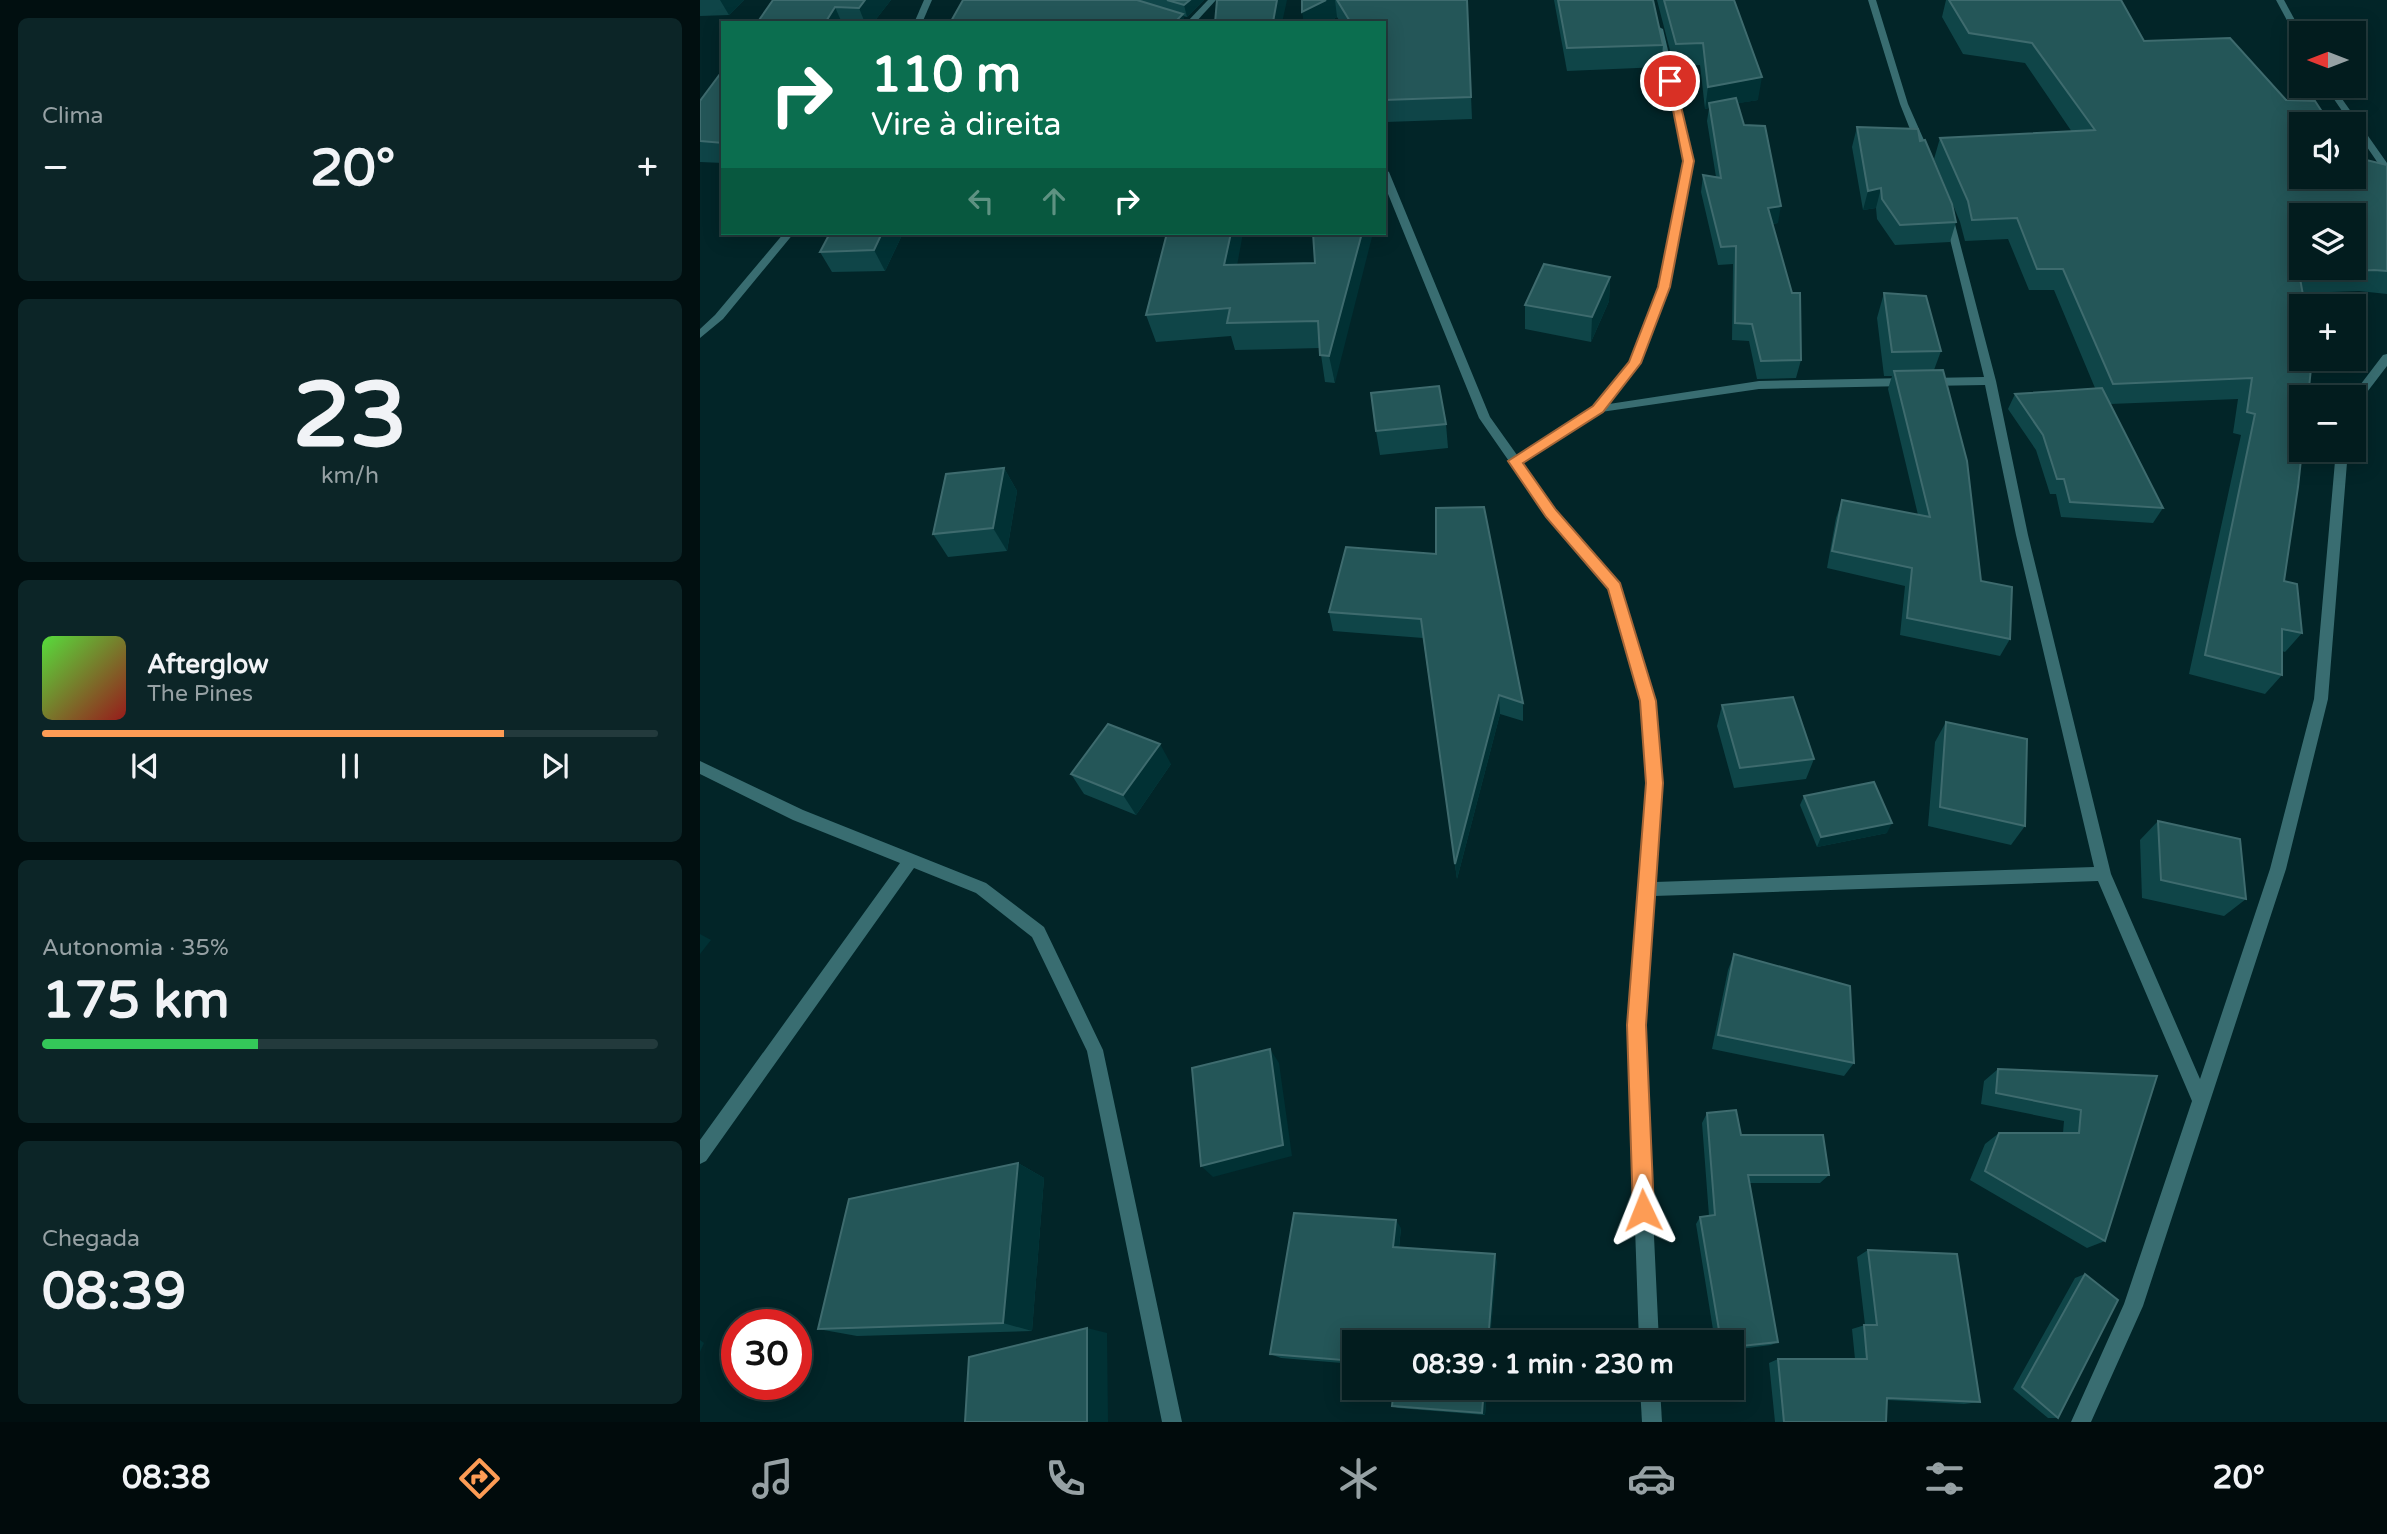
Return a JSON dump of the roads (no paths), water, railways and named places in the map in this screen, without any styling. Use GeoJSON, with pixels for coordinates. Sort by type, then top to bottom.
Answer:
{"type":"FeatureCollection","features":[{"type":"Feature","properties":{"kind":"street"},"geometry":{"type":"LineString","coordinates":[[919,21],[928,0]]}},
{"type":"Feature","properties":{"kind":"street"},"geometry":{"type":"LineString","coordinates":[[1192,21],[1212,0]]}},
{"type":"Feature","properties":{"kind":"street"},"geometry":{"type":"LineString","coordinates":[[1872,0],[1904,104],[1928,163]]}},
{"type":"Feature","properties":{"kind":"street"},"geometry":{"type":"LineString","coordinates":[[2280,0],[2291,21]]}},
{"type":"Feature","properties":{"kind":"street"},"geometry":{"type":"LineString","coordinates":[[1514,461],[1598,409],[1635,363],[1664,287],[1689,161],[1655,14]]}},
{"type":"Feature","properties":{"kind":"street"},"geometry":{"type":"LineString","coordinates":[[1177,19],[1184,21]]}},
{"type":"Feature","properties":{"kind":"street"},"geometry":{"type":"LineString","coordinates":[[2337,98],[2387,170]]}},
{"type":"Feature","properties":{"kind":"street"},"geometry":{"type":"LineString","coordinates":[[1386,177],[1485,418],[1551,513],[1615,587],[1648,701],[1655,783],[1636,1025],[1648,1330]]}},
{"type":"Feature","properties":{"kind":"street"},"geometry":{"type":"LineString","coordinates":[[1943,199],[1953,223],[2025,548],[2102,874],[2200,1099]]}},
{"type":"Feature","properties":{"kind":"street"},"geometry":{"type":"LineString","coordinates":[[700,335],[719,317],[787,235]]}},
{"type":"Feature","properties":{"kind":"street"},"geometry":{"type":"LineString","coordinates":[[2366,385],[2387,358]]}},
{"type":"Feature","properties":{"kind":"street"},"geometry":{"type":"LineString","coordinates":[[1598,409],[1759,385],[1990,381]]}},
{"type":"Feature","properties":{"kind":"street"},"geometry":{"type":"LineString","coordinates":[[2081,1422],[2133,1306],[2278,869],[2321,699],[2341,462]]}},
{"type":"Feature","properties":{"kind":"street"},"geometry":{"type":"LineString","coordinates":[[700,767],[797,815],[981,888],[1038,932],[1095,1050],[1172,1422]]}},
{"type":"Feature","properties":{"kind":"street"},"geometry":{"type":"LineString","coordinates":[[700,1155],[911,860]]}},
{"type":"Feature","properties":{"kind":"street"},"geometry":{"type":"LineString","coordinates":[[1647,889],[2102,874]]}},
{"type":"Feature","properties":{"kind":"street"},"geometry":{"type":"LineString","coordinates":[[1651,1400],[1652,1422]]}}]}
